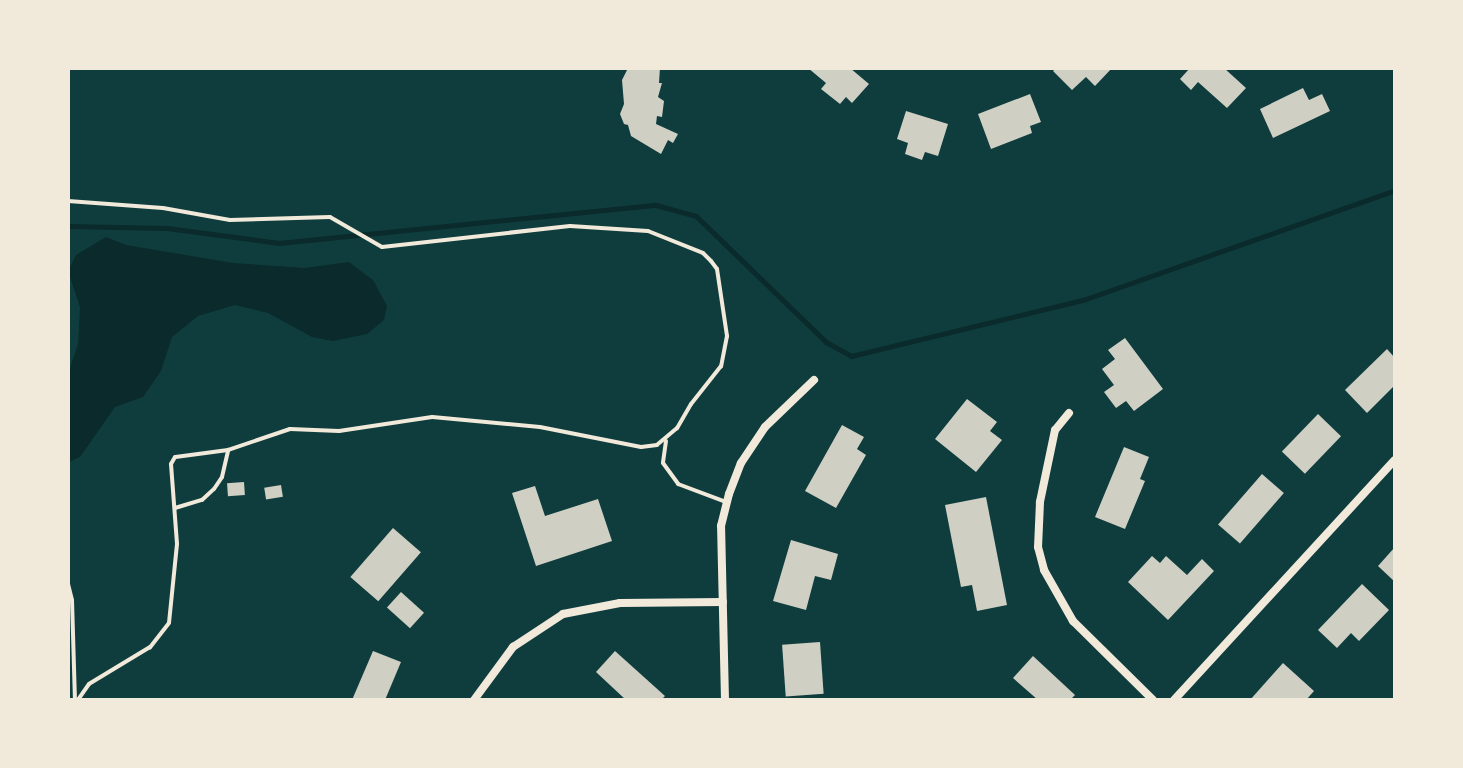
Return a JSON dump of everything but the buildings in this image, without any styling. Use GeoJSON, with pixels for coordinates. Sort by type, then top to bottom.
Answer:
{"type":"FeatureCollection","features":[{"type":"Feature","properties":{"kind":"street"},"geometry":{"type":"LineString","coordinates":[[725,700],[721,526],[727,503],[741,463],[765,427],[814,380]]}},
{"type":"Feature","properties":{"kind":"street"},"geometry":{"type":"LineString","coordinates":[[1069,413],[1055,430],[1040,502],[1038,547],[1044,570],[1073,621],[1153,700]]}},
{"type":"Feature","properties":{"kind":"street"},"geometry":{"type":"LineString","coordinates":[[1174,700],[1395,460]]}},
{"type":"Feature","properties":{"kind":"street"},"geometry":{"type":"LineString","coordinates":[[474,700],[513,647],[563,614],[620,603],[723,602]]}},
{"type":"Feature","properties":{"kind":"lane"},"geometry":{"type":"LineString","coordinates":[[68,201],[163,208],[261,222],[330,217],[382,247],[570,226],[648,231],[703,253],[717,269],[727,336],[726,351],[721,366],[667,439],[663,463],[678,484],[727,503]]}},
{"type":"Feature","properties":{"kind":"lane"},"geometry":{"type":"LineString","coordinates":[[77,700],[89,684],[135,660],[164,633],[173,595],[175,508],[171,464],[175,457],[228,450],[290,429],[339,431],[432,417],[553,429],[641,447],[667,439]]}},
{"type":"Feature","properties":{"kind":"lane"},"geometry":{"type":"LineString","coordinates":[[175,508],[202,500],[214,489],[222,477],[228,450]]}},
{"type":"Feature","properties":{"kind":"lane"},"geometry":{"type":"LineString","coordinates":[[68,584],[72,600],[77,700]]}},
{"type":"Feature","properties":{"kind":"water"},"geometry":{"type":"Polygon","coordinates":[[[106,237],[126,245],[233,263],[305,268],[349,262],[373,280],[387,306],[384,320],[367,334],[333,341],[312,337],[268,313],[235,305],[198,316],[172,337],[161,371],[143,397],[115,407],[80,457],[69,462],[68,374],[78,344],[80,307],[68,271],[76,255],[106,237]]]}},
{"type":"Feature","properties":{"kind":"waterway"},"geometry":{"type":"LineString","coordinates":[[68,226],[167,228],[279,243],[656,205],[696,216],[826,342],[851,356],[1083,300],[1395,190]]}}]}
